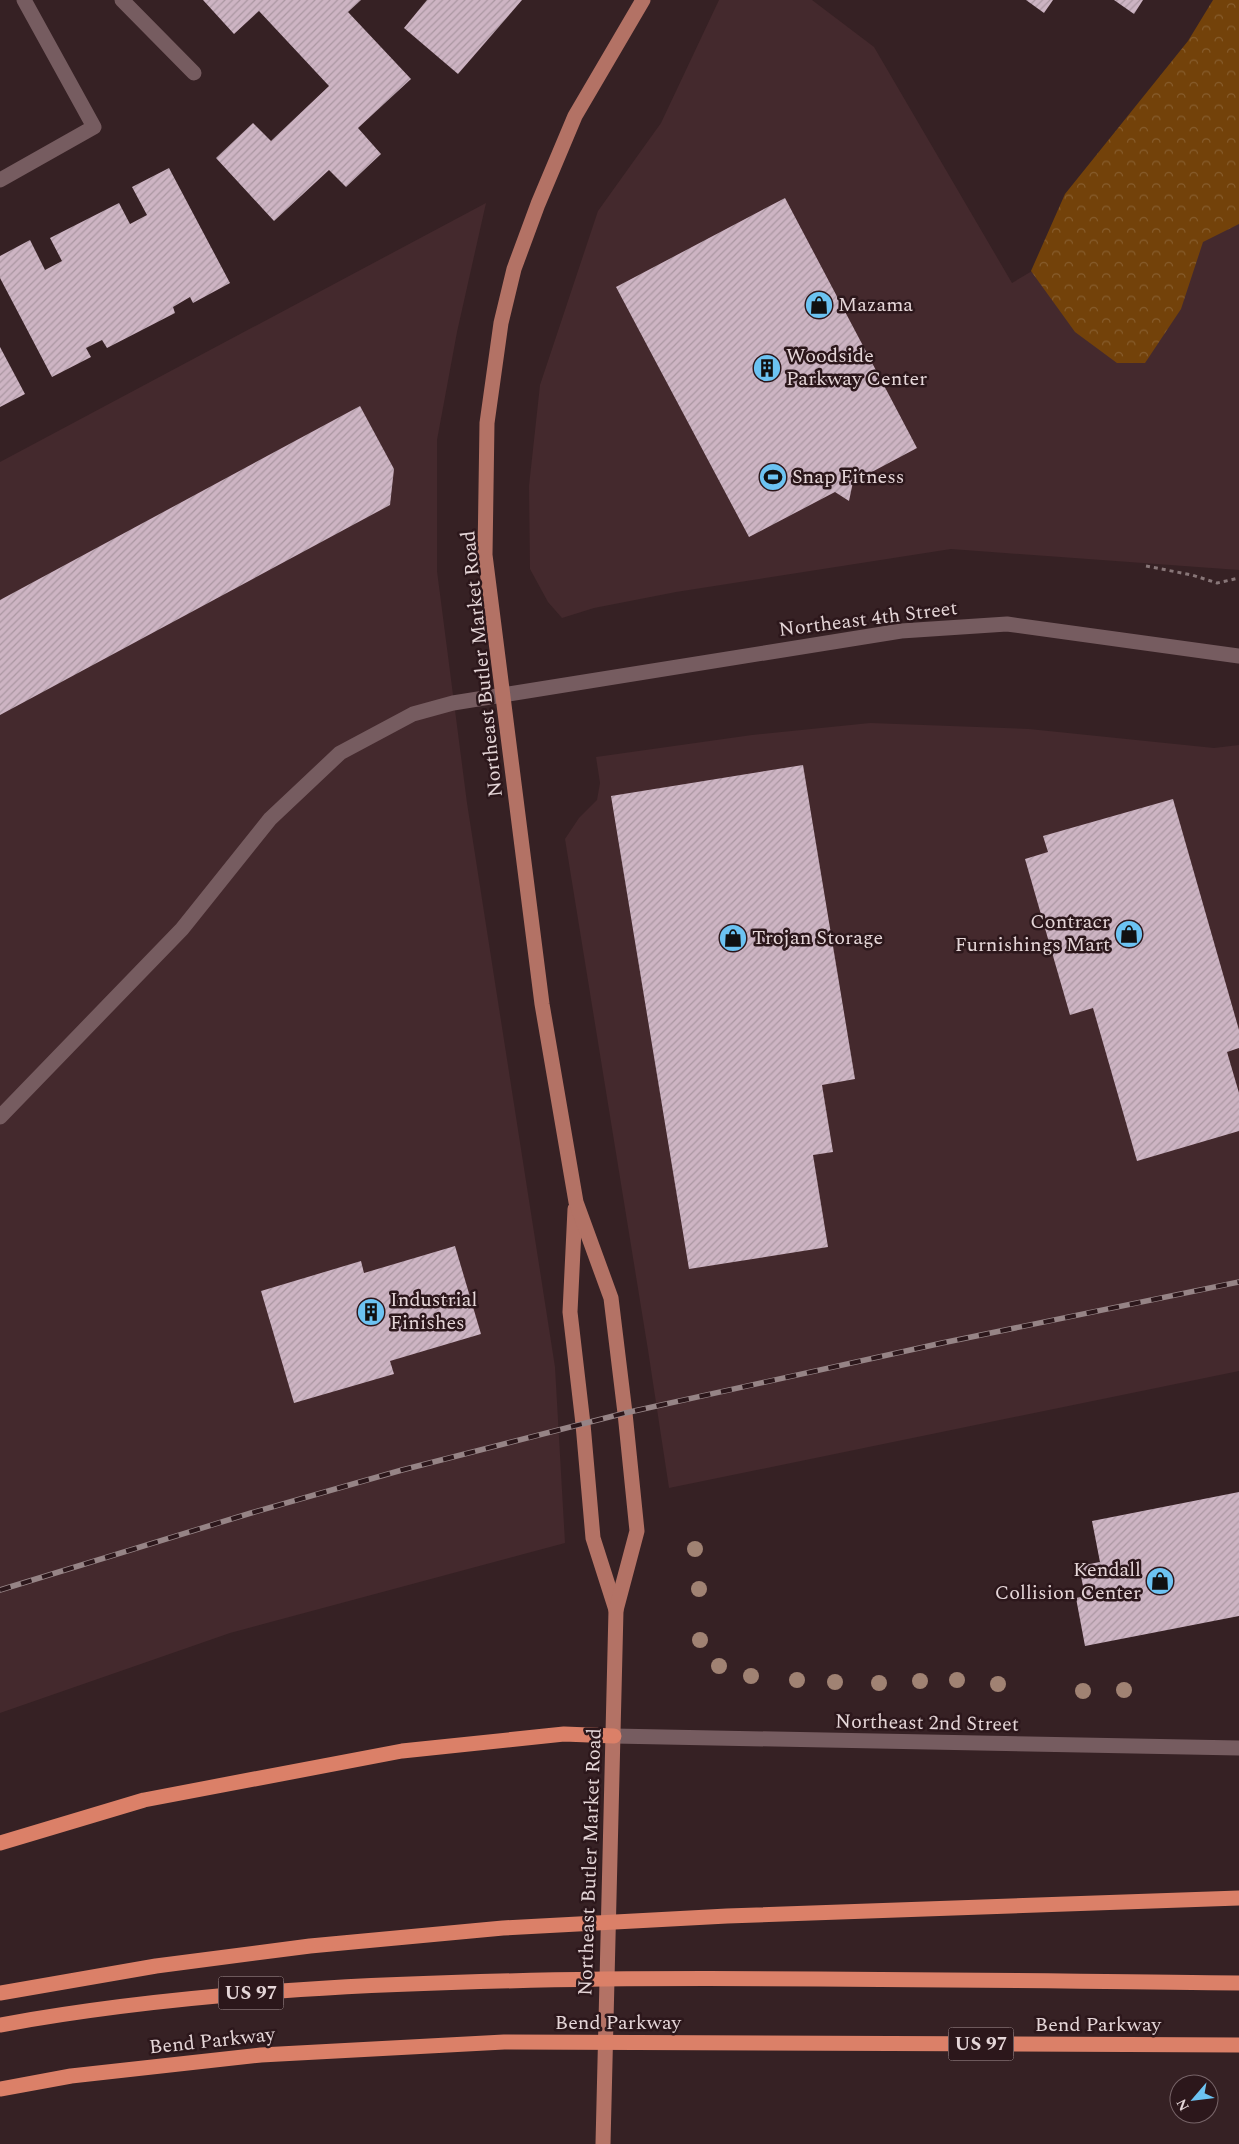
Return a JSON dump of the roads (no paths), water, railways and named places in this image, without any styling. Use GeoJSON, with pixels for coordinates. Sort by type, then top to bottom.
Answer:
{"type":"FeatureCollection","features":[{"type":"Feature","properties":{"kind":"highway"},"geometry":{"type":"LineString","coordinates":[[0,1843],[144,1800],[402,1752],[564,1734],[614,1736]]}},
{"type":"Feature","properties":{"kind":"highway"},"geometry":{"type":"LineString","coordinates":[[0,1993],[184,1962],[310,1946],[502,1928],[727,1916],[1239,1898]]}},
{"type":"Feature","properties":{"kind":"highway","name":"US 97"},"geometry":{"type":"LineString","coordinates":[[0,2025],[47,2016],[257,1992],[505,1980],[725,1978],[1239,1983]]}},
{"type":"Feature","properties":{"kind":"highway","name":"Bend Parkway"},"geometry":{"type":"LineString","coordinates":[[0,2089],[71,2076],[261,2055],[504,2042],[1239,2045]]}},
{"type":"Feature","properties":{"kind":"main road","name":"Northeast Butler Market Road"},"geometry":{"type":"LineString","coordinates":[[603,2144],[616,1610],[637,1531],[611,1298],[576,1202],[542,1004],[485,555],[487,423],[500,323],[514,269],[538,204],[575,116],[642,0]]}},
{"type":"Feature","properties":{"kind":"main road","name":"Northeast Butler Market Road"},"geometry":{"type":"LineString","coordinates":[[576,1202],[570,1312],[594,1538],[616,1610]]}},
{"type":"Feature","properties":{"kind":"street"},"geometry":{"type":"LineString","coordinates":[[0,180],[94,127],[24,0]]}},
{"type":"Feature","properties":{"kind":"street"},"geometry":{"type":"LineString","coordinates":[[122,0],[194,72]]}},
{"type":"Feature","properties":{"kind":"street","name":"Northeast 4th Street"},"geometry":{"type":"LineString","coordinates":[[0,1117],[182,928],[270,819],[340,753],[413,714],[453,703],[901,631],[1007,624],[1239,656]]}},
{"type":"Feature","properties":{"kind":"street","name":"Northeast 2nd Street"},"geometry":{"type":"LineString","coordinates":[[614,1736],[1239,1748]]}},
{"type":"Feature","properties":{"kind":"railway"},"geometry":{"type":"LineString","coordinates":[[0,1590],[251,1513],[402,1470],[625,1413],[942,1343],[1239,1282]]}},
{"type":"Feature","properties":{"kind":"place","name":"Mazama"},"geometry":{"type":"Point","coordinates":[819,305]}},
{"type":"Feature","properties":{"kind":"place","name":"Woodside Parkway Center"},"geometry":{"type":"Point","coordinates":[767,368]}},
{"type":"Feature","properties":{"kind":"place","name":"Snap Fitness"},"geometry":{"type":"Point","coordinates":[773,477]}},
{"type":"Feature","properties":{"kind":"place","name":"Contracr Furnishings Mart"},"geometry":{"type":"Point","coordinates":[1129,934]}},
{"type":"Feature","properties":{"kind":"place","name":"Trojan Storage"},"geometry":{"type":"Point","coordinates":[733,938]}},
{"type":"Feature","properties":{"kind":"place","name":"Industrial Finishes"},"geometry":{"type":"Point","coordinates":[371,1312]}},
{"type":"Feature","properties":{"kind":"place","name":"Kendall Collision Center"},"geometry":{"type":"Point","coordinates":[1160,1581]}}]}
